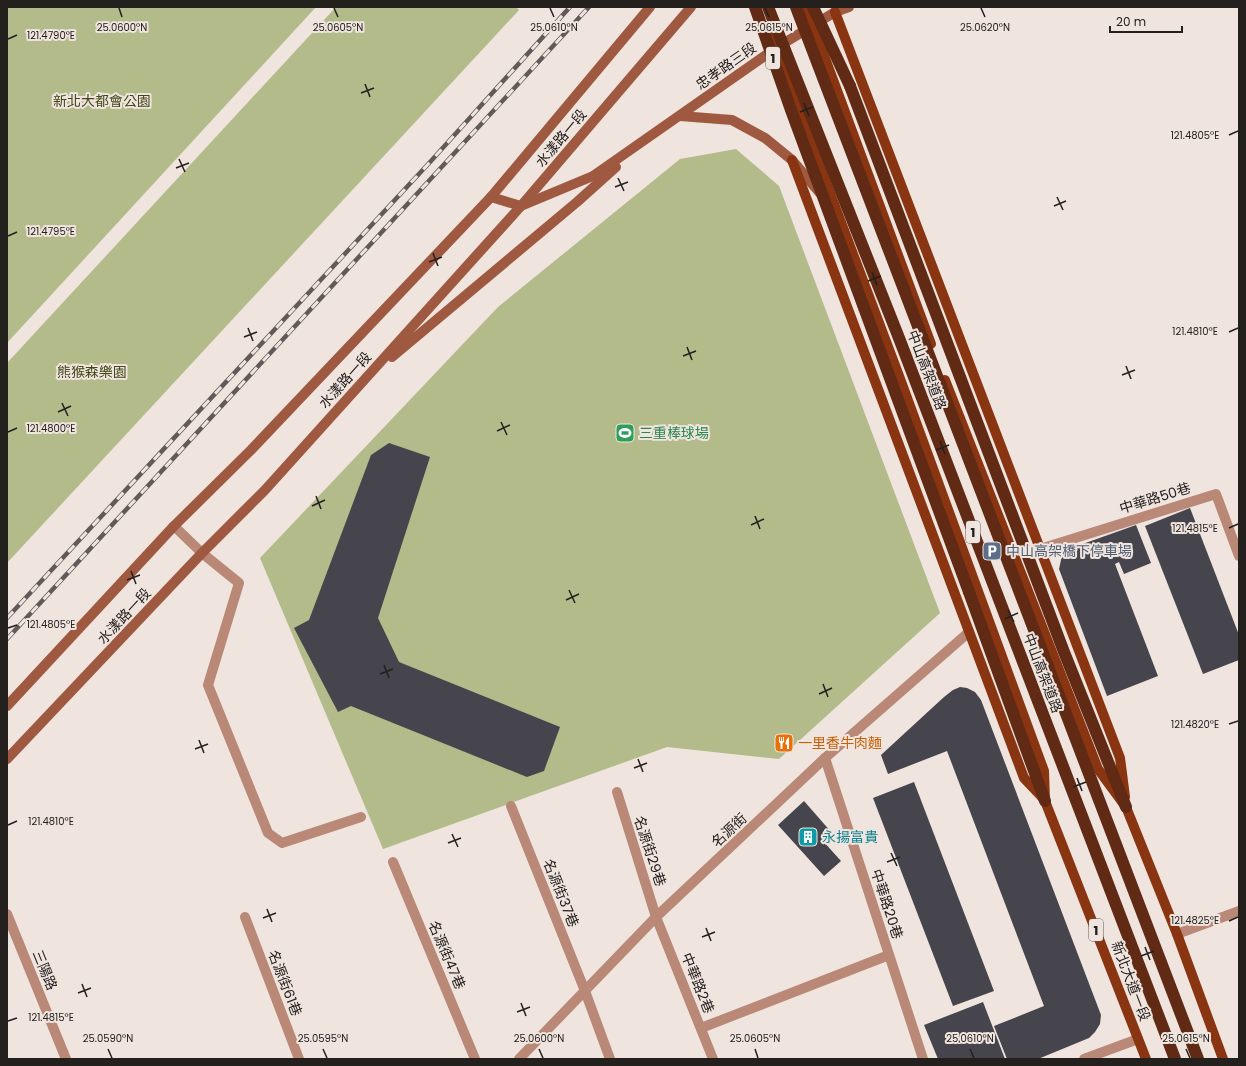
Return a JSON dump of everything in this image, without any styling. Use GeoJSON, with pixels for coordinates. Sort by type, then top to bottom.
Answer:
{"type":"FeatureCollection","features":[{"type":"Feature","properties":{"kind":"highway","name":"1"},"geometry":{"type":"LineString","coordinates":[[755,7],[790,110],[1045,801]]}},
{"type":"Feature","properties":{"kind":"highway","name":"中山高架道路"},"geometry":{"type":"LineString","coordinates":[[768,7],[899,338],[1175,1059]]}},
{"type":"Feature","properties":{"kind":"highway","name":"中山高架道路"},"geometry":{"type":"LineString","coordinates":[[796,7],[1198,1059]]}},
{"type":"Feature","properties":{"kind":"highway","name":"1"},"geometry":{"type":"LineString","coordinates":[[813,7],[850,86],[1064,652],[1126,807]]}},
{"type":"Feature","properties":{"kind":"main road","name":"1"},"geometry":{"type":"LineString","coordinates":[[759,7],[844,228],[1044,770],[1045,801]]}},
{"type":"Feature","properties":{"kind":"main road","name":"1"},"geometry":{"type":"LineString","coordinates":[[806,7],[937,360],[1098,769],[1126,807],[1177,934],[1223,1059]]}},
{"type":"Feature","properties":{"kind":"main road","name":"1"},"geometry":{"type":"LineString","coordinates":[[835,12],[1120,758],[1126,807]]}},
{"type":"Feature","properties":{"kind":"main road","name":"1"},"geometry":{"type":"LineString","coordinates":[[792,160],[1024,778],[1045,801]]}},
{"type":"Feature","properties":{"kind":"main road","name":"新北大道一段"},"geometry":{"type":"LineString","coordinates":[[1045,801],[1146,1059]]}},
{"type":"Feature","properties":{"kind":"street","name":"水漾路一段"},"geometry":{"type":"LineString","coordinates":[[7,706],[174,526],[256,444],[491,197],[650,7]]}},
{"type":"Feature","properties":{"kind":"street","name":"水漾路一段"},"geometry":{"type":"LineString","coordinates":[[7,759],[202,553],[265,490],[521,206],[691,7]]}},
{"type":"Feature","properties":{"kind":"street","name":"忠孝路三段"},"geometry":{"type":"LineString","coordinates":[[642,142],[776,48],[835,12],[849,7]]}},
{"type":"Feature","properties":{"kind":"street"},"geometry":{"type":"LineString","coordinates":[[680,116],[732,120],[765,138],[792,160],[818,190],[844,228]]}},
{"type":"Feature","properties":{"kind":"street"},"geometry":{"type":"LineString","coordinates":[[491,197],[521,206],[593,176],[642,142]]}},
{"type":"Feature","properties":{"kind":"street"},"geometry":{"type":"LineString","coordinates":[[364,381],[577,202],[642,142]]}},
{"type":"Feature","properties":{"kind":"street","name":"中華路50巷"},"geometry":{"type":"LineString","coordinates":[[1040,549],[1216,494],[1239,556]]}},
{"type":"Feature","properties":{"kind":"street"},"geometry":{"type":"LineString","coordinates":[[174,526],[202,553],[239,583],[208,685],[268,833],[282,843],[361,817]]}},
{"type":"Feature","properties":{"kind":"street","name":"名源街"},"geometry":{"type":"LineString","coordinates":[[519,1059],[656,917],[825,758],[969,632]]}},
{"type":"Feature","properties":{"kind":"street","name":"中華路20巷"},"geometry":{"type":"LineString","coordinates":[[825,758],[923,1059]]}},
{"type":"Feature","properties":{"kind":"street","name":"名源街29巷"},"geometry":{"type":"LineString","coordinates":[[616,792],[656,917]]}},
{"type":"Feature","properties":{"kind":"street","name":"名源街37巷"},"geometry":{"type":"LineString","coordinates":[[511,806],[585,991],[610,1059]]}},
{"type":"Feature","properties":{"kind":"street","name":"名源街47巷"},"geometry":{"type":"LineString","coordinates":[[393,862],[476,1059]]}},
{"type":"Feature","properties":{"kind":"street"},"geometry":{"type":"LineString","coordinates":[[1177,934],[1239,911]]}},
{"type":"Feature","properties":{"kind":"street","name":"三陽路"},"geometry":{"type":"LineString","coordinates":[[7,914],[66,1059]]}},
{"type":"Feature","properties":{"kind":"street","name":"名源街61巷"},"geometry":{"type":"LineString","coordinates":[[245,917],[299,1059]]}},
{"type":"Feature","properties":{"kind":"street","name":"中華路2巷"},"geometry":{"type":"LineString","coordinates":[[656,917],[713,1059]]}},
{"type":"Feature","properties":{"kind":"street"},"geometry":{"type":"LineString","coordinates":[[701,1028],[889,955]]}},
{"type":"Feature","properties":{"kind":"street"},"geometry":{"type":"LineString","coordinates":[[1084,1059],[1138,1039]]}},
{"type":"Feature","properties":{"kind":"green space","name":"新北大都會公園"},"geometry":{"type":"Polygon","coordinates":[[[7,7],[316,7],[7,343],[7,7]]]}},
{"type":"Feature","properties":{"kind":"green space","name":"熊猴森樂園"},"geometry":{"type":"Polygon","coordinates":[[[336,7],[516,7],[519,10],[7,563],[7,363],[336,7]]]}},
{"type":"Feature","properties":{"kind":"green space","name":"三重棒球場"},"geometry":{"type":"Polygon","coordinates":[[[736,149],[779,186],[940,613],[779,759],[667,747],[383,849],[260,558],[498,307],[680,159],[736,149]]]}},
{"type":"Feature","properties":{"kind":"building"},"geometry":{"type":"Polygon","coordinates":[[[389,443],[430,457],[378,618],[399,662],[560,727],[544,771],[527,777],[351,706],[338,712],[294,628],[309,620],[371,455],[389,443]]]}},
{"type":"Feature","properties":{"kind":"building"},"geometry":{"type":"Polygon","coordinates":[[[1190,508],[1239,635],[1239,660],[1203,674],[1145,526],[1190,508]]]}},
{"type":"Feature","properties":{"kind":"building"},"geometry":{"type":"Polygon","coordinates":[[[1136,525],[1151,563],[1124,574],[1119,562],[1115,564],[1158,676],[1107,696],[1059,569],[1063,551],[1136,525]]]}},
{"type":"Feature","properties":{"kind":"building"},"geometry":{"type":"Polygon","coordinates":[[[960,687],[967,688],[975,692],[981,700],[1101,1015],[1100,1024],[1089,1038],[1038,1059],[1007,1059],[994,1026],[1044,1006],[947,751],[888,774],[881,755],[944,697],[960,687]]]}},
{"type":"Feature","properties":{"kind":"building"},"geometry":{"type":"Polygon","coordinates":[[[914,782],[994,991],[953,1006],[873,798],[914,782]]]}},
{"type":"Feature","properties":{"kind":"building","name":"永揚富貴"},"geometry":{"type":"Polygon","coordinates":[[[804,801],[832,833],[823,841],[841,861],[824,876],[778,825],[804,801]]]}},
{"type":"Feature","properties":{"kind":"building"},"geometry":{"type":"Polygon","coordinates":[[[983,1002],[1005,1059],[938,1059],[924,1025],[983,1002]]]}},
{"type":"Feature","properties":{"kind":"railway"},"geometry":{"type":"LineString","coordinates":[[7,618],[431,161],[570,7]]}},
{"type":"Feature","properties":{"kind":"railway"},"geometry":{"type":"LineString","coordinates":[[7,639],[589,7]]}},
{"type":"Feature","properties":{"kind":"place","name":"三重棒球場"},"geometry":{"type":"Point","coordinates":[625,433]}},
{"type":"Feature","properties":{"kind":"place","name":"中山高架橋下停車場"},"geometry":{"type":"Point","coordinates":[992,551]}},
{"type":"Feature","properties":{"kind":"place","name":"一里香牛肉麵"},"geometry":{"type":"Point","coordinates":[784,743]}},
{"type":"Feature","properties":{"kind":"place","name":"永揚富貴"},"geometry":{"type":"Point","coordinates":[808,837]}}]}
